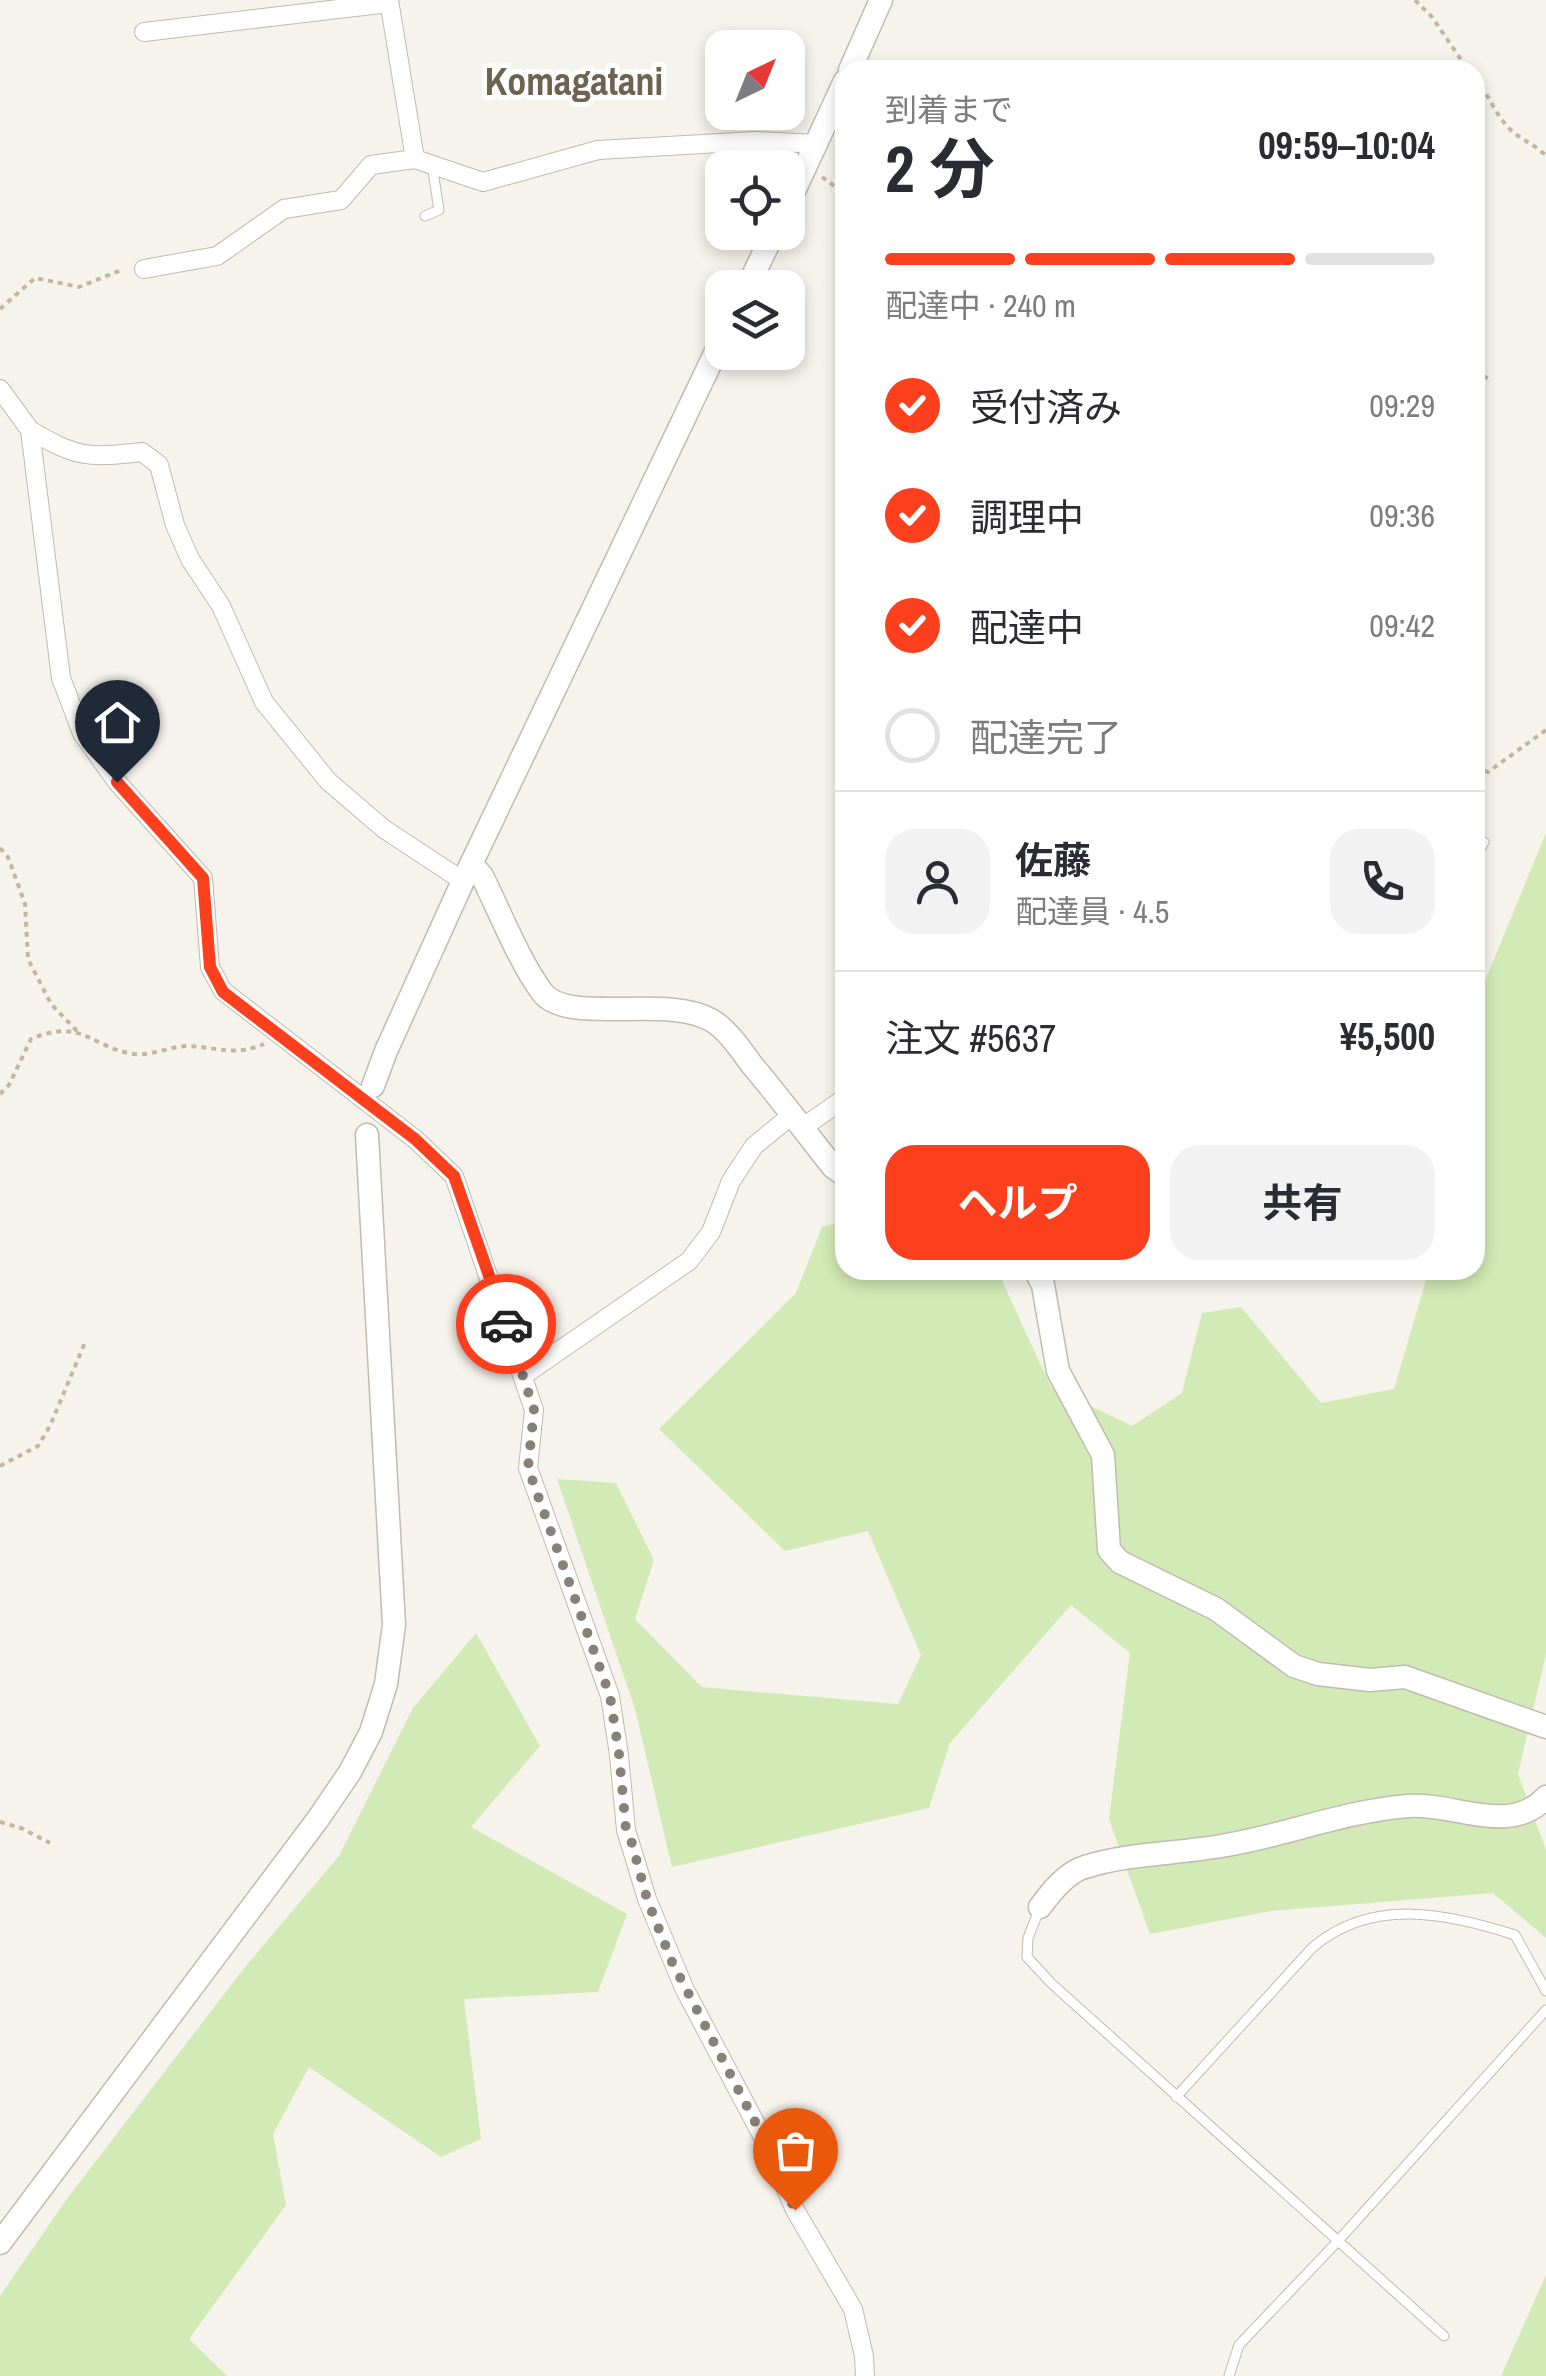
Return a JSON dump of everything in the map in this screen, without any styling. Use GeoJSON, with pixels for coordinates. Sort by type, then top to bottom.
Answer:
{"type":"FeatureCollection","features":[{"type":"Feature","properties":{"kind":"street"},"geometry":{"type":"LineString","coordinates":[[854,60],[880,0]]}},
{"type":"Feature","properties":{"kind":"street"},"geometry":{"type":"LineString","coordinates":[[144,32],[389,1],[423,162]]}},
{"type":"Feature","properties":{"kind":"street"},"geometry":{"type":"LineString","coordinates":[[806,165],[835,104]]}},
{"type":"Feature","properties":{"kind":"street"},"geometry":{"type":"LineString","coordinates":[[144,269],[217,256],[284,209],[341,200],[371,165],[423,162],[483,182],[598,150],[755,142],[818,144]]}},
{"type":"Feature","properties":{"kind":"street"},"geometry":{"type":"LineString","coordinates":[[373,1086],[468,873],[707,370]]}},
{"type":"Feature","properties":{"kind":"street"},"geometry":{"type":"LineString","coordinates":[[0,390],[30,430],[63,450],[95,458],[142,452],[159,465],[175,525],[190,559],[221,606],[264,702],[328,781],[384,829],[468,873],[482,876],[544,995],[568,1007],[660,1007],[713,1021],[835,1168]]}},
{"type":"Feature","properties":{"kind":"street"},"geometry":{"type":"LineString","coordinates":[[30,430],[61,678],[82,733],[117,782],[203,878],[210,967],[223,992],[415,1139],[454,1176],[534,1410],[528,1468],[610,1696],[626,1830],[647,1899],[684,1988],[766,2143],[795,2210],[853,2309],[864,2356],[864,2376]]}},
{"type":"Feature","properties":{"kind":"street"},"geometry":{"type":"LineString","coordinates":[[524,1376],[689,1261],[711,1232],[731,1181],[754,1146],[835,1103]]}},
{"type":"Feature","properties":{"kind":"street"},"geometry":{"type":"LineString","coordinates":[[0,2243],[318,1820],[372,1732],[386,1684],[394,1625],[367,1135]]}},
{"type":"Feature","properties":{"kind":"street"},"geometry":{"type":"LineString","coordinates":[[1041,1280],[1058,1371],[1104,1454],[1109,1550],[1120,1562],[1216,1609],[1294,1666],[1318,1674],[1370,1680],[1406,1677],[1546,1727]]}},
{"type":"Feature","properties":{"kind":"street"},"geometry":{"type":"LineString","coordinates":[[1040,1907],[1052,1890],[1080,1868],[1223,1846],[1318,1821],[1408,1806],[1441,1806],[1493,1818],[1528,1810],[1546,1797]]}},
{"type":"Feature","properties":{"kind":"lane"},"geometry":{"type":"LineString","coordinates":[[423,162],[439,210],[425,216]]}},
{"type":"Feature","properties":{"kind":"lane"},"geometry":{"type":"LineString","coordinates":[[1040,1907],[1028,1938],[1027,1956],[1050,1984],[1444,2336]]}},
{"type":"Feature","properties":{"kind":"lane"},"geometry":{"type":"LineString","coordinates":[[1176,2097],[1332,1930],[1380,1916],[1419,1913],[1515,1935],[1546,1991]]}},
{"type":"Feature","properties":{"kind":"lane"},"geometry":{"type":"LineString","coordinates":[[1229,2376],[1238,2345],[1546,2010]]}},
{"type":"Feature","properties":{"kind":"path"},"geometry":{"type":"LineString","coordinates":[[1415,0],[1461,60]]}},
{"type":"Feature","properties":{"kind":"path"},"geometry":{"type":"LineString","coordinates":[[1485,90],[1514,134],[1534,143],[1546,156]]}},
{"type":"Feature","properties":{"kind":"path"},"geometry":{"type":"LineString","coordinates":[[806,165],[835,187]]}},
{"type":"Feature","properties":{"kind":"path"},"geometry":{"type":"LineString","coordinates":[[0,309],[34,278],[79,287],[120,270],[144,269]]}},
{"type":"Feature","properties":{"kind":"path"},"geometry":{"type":"LineString","coordinates":[[1485,771],[1546,730]]}},
{"type":"Feature","properties":{"kind":"path"},"geometry":{"type":"LineString","coordinates":[[0,848],[8,857],[24,904],[28,959],[52,1004],[79,1033]]}},
{"type":"Feature","properties":{"kind":"path"},"geometry":{"type":"LineString","coordinates":[[0,1094],[9,1085],[31,1039],[60,1030],[135,1054],[189,1046],[216,1052],[245,1050],[262,1046],[278,1033]]}},
{"type":"Feature","properties":{"kind":"path"},"geometry":{"type":"LineString","coordinates":[[0,1466],[38,1446],[86,1340]]}},
{"type":"Feature","properties":{"kind":"path"},"geometry":{"type":"LineString","coordinates":[[0,1822],[50,1843]]}},
{"type":"Feature","properties":{"kind":"green space"},"geometry":{"type":"Polygon","coordinates":[[[1546,833],[1546,1654],[1518,1774],[1546,1850],[1546,1938],[1493,1893],[1271,1911],[1150,1934],[1109,1819],[1130,1653],[1071,1605],[950,1743],[929,1808],[672,1867],[635,1709],[557,1479],[616,1483],[654,1560],[635,1619],[702,1687],[898,1704],[921,1655],[868,1531],[785,1551],[659,1429],[796,1293],[822,1227],[835,1224],[835,1280],[1002,1280],[1051,1387],[1132,1426],[1182,1393],[1202,1313],[1241,1307],[1321,1403],[1394,1389],[1426,1280],[1485,1280],[1485,981],[1546,833]]]}},
{"type":"Feature","properties":{"kind":"green space"},"geometry":{"type":"Polygon","coordinates":[[[476,1633],[540,1746],[471,1827],[627,1914],[598,1992],[464,1999],[481,2139],[441,2157],[309,2067],[273,2134],[286,2205],[189,2339],[227,2376],[0,2376],[0,2296],[66,2200],[245,1967],[339,1856],[413,1708],[476,1633]]]}},
{"type":"Feature","properties":{"kind":"green space"},"geometry":{"type":"Polygon","coordinates":[[[1546,2275],[1546,2376],[1501,2376],[1546,2275]]]}},
{"type":"Feature","properties":{"kind":"way so far"},"geometry":{"type":"LineString","coordinates":[[506,1324],[534,1410],[528,1468],[610,1696],[626,1830],[647,1899],[684,1988],[766,2143],[795,2210]]}},
{"type":"Feature","properties":{"kind":"district","name":"Komagatani"},"geometry":{"type":"Point","coordinates":[574,82]}},
{"type":"Feature","properties":{"kind":"route"},"geometry":{"type":"LineString","coordinates":[[117,782],[203,878],[210,967],[223,992],[415,1139],[454,1176],[506,1324]]}}]}
